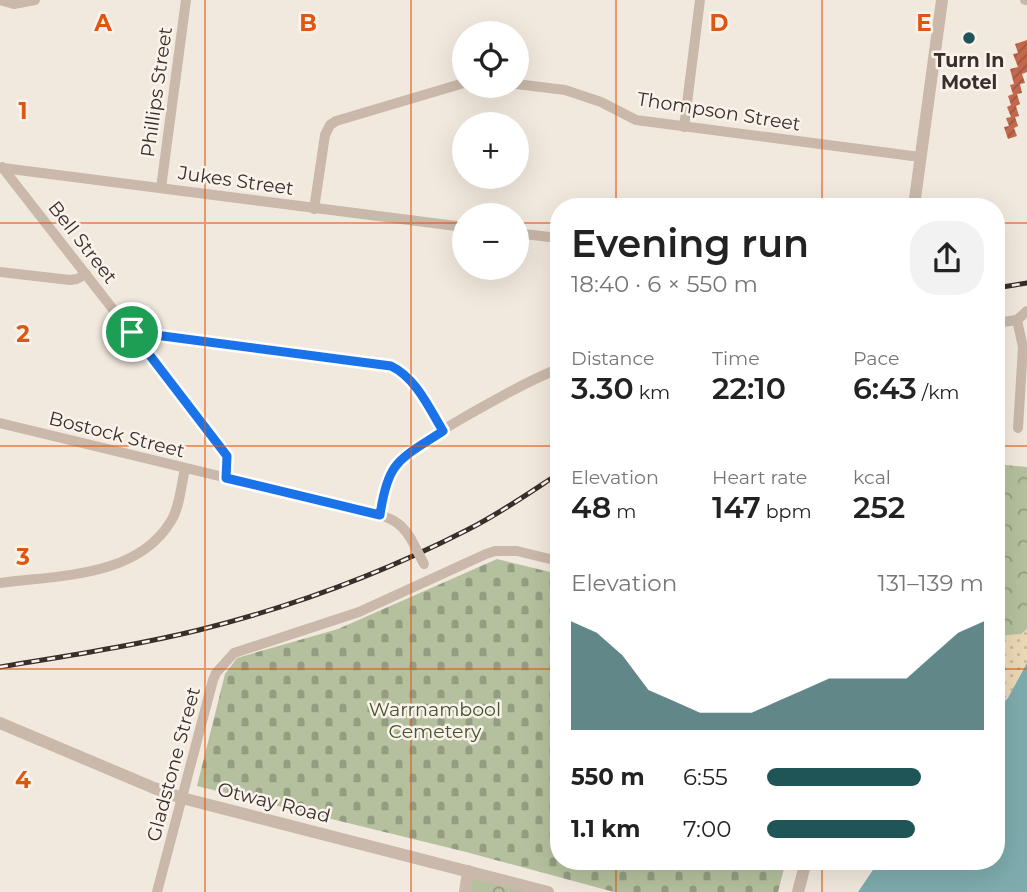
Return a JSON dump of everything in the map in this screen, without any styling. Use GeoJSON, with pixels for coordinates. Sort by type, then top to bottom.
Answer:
{"type":"FeatureCollection","features":[{"type":"Feature","properties":{"kind":"street"},"geometry":{"type":"LineString","coordinates":[[0,0],[14,4],[35,0]]}},
{"type":"Feature","properties":{"kind":"street","name":"Phillips Street"},"geometry":{"type":"LineString","coordinates":[[161,188],[186,0]]}},
{"type":"Feature","properties":{"kind":"street"},"geometry":{"type":"LineString","coordinates":[[684,127],[700,0]]}},
{"type":"Feature","properties":{"kind":"street"},"geometry":{"type":"LineString","coordinates":[[915,198],[942,0]]}},
{"type":"Feature","properties":{"kind":"street","name":"Thompson Street"},"geometry":{"type":"LineString","coordinates":[[529,86],[565,90],[636,120],[920,157]]}},
{"type":"Feature","properties":{"kind":"street"},"geometry":{"type":"LineString","coordinates":[[314,209],[325,135],[330,125],[452,87]]}},
{"type":"Feature","properties":{"kind":"street","name":"Jukes Street"},"geometry":{"type":"LineString","coordinates":[[1,167],[452,226]]}},
{"type":"Feature","properties":{"kind":"street","name":"Bell Street"},"geometry":{"type":"LineString","coordinates":[[1,167],[227,456],[226,478]]}},
{"type":"Feature","properties":{"kind":"street"},"geometry":{"type":"LineString","coordinates":[[529,235],[550,237]]}},
{"type":"Feature","properties":{"kind":"street"},"geometry":{"type":"LineString","coordinates":[[0,272],[70,280],[86,274]]}},
{"type":"Feature","properties":{"kind":"street"},"geometry":{"type":"LineString","coordinates":[[1005,322],[1017,320],[1027,312]]}},
{"type":"Feature","properties":{"kind":"street"},"geometry":{"type":"LineString","coordinates":[[1017,320],[1023,347],[1018,428]]}},
{"type":"Feature","properties":{"kind":"street"},"geometry":{"type":"LineString","coordinates":[[132,332],[391,366],[400,371],[420,394],[443,431]]}},
{"type":"Feature","properties":{"kind":"street"},"geometry":{"type":"LineString","coordinates":[[380,515],[386,481],[393,468],[404,457],[443,431],[550,373]]}},
{"type":"Feature","properties":{"kind":"street","name":"Bostock Street"},"geometry":{"type":"LineString","coordinates":[[0,423],[393,519],[403,526],[430,577]]}},
{"type":"Feature","properties":{"kind":"street"},"geometry":{"type":"LineString","coordinates":[[0,583],[111,568],[135,556],[157,538],[172,520],[185,469]]}},
{"type":"Feature","properties":{"kind":"street"},"geometry":{"type":"LineString","coordinates":[[430,577],[495,551],[517,551],[550,559]]}},
{"type":"Feature","properties":{"kind":"street","name":"Gladstone Street"},"geometry":{"type":"LineString","coordinates":[[157,892],[216,673],[234,653],[359,612],[430,577]]}},
{"type":"Feature","properties":{"kind":"street","name":"Otway Road"},"geometry":{"type":"LineString","coordinates":[[0,723],[154,789],[182,798],[548,892]]}},
{"type":"Feature","properties":{"kind":"street"},"geometry":{"type":"LineString","coordinates":[[798,892],[804,870]]}},
{"type":"Feature","properties":{"kind":"street"},"geometry":{"type":"LineString","coordinates":[[465,892],[468,871]]}},
{"type":"Feature","properties":{"kind":"sand"},"geometry":{"type":"Polygon","coordinates":[[[1027,629],[1027,663],[1005,701],[1005,635],[1021,634],[1027,629]]]}},
{"type":"Feature","properties":{"kind":"green space"},"geometry":{"type":"Polygon","coordinates":[[[1005,465],[1027,467],[1027,629],[1021,634],[1005,635],[1005,465]]]}},
{"type":"Feature","properties":{"kind":"green space","name":"Warrnambool Cemetery"},"geometry":{"type":"Polygon","coordinates":[[[497,559],[550,572],[550,870],[784,870],[778,892],[614,892],[466,852],[197,786],[225,674],[237,658],[338,629],[497,559]]]}},
{"type":"Feature","properties":{"kind":"green space"},"geometry":{"type":"Polygon","coordinates":[[[468,871],[548,892],[465,892],[468,871]]]}},
{"type":"Feature","properties":{"kind":"water"},"geometry":{"type":"Polygon","coordinates":[[[1027,663],[1027,892],[858,892],[873,870],[1005,870],[1005,701],[1027,663]]]}},
{"type":"Feature","properties":{"kind":"building"},"geometry":{"type":"Polygon","coordinates":[[[1027,40],[1027,72],[1022,74],[1025,83],[1020,84],[1022,93],[1017,94],[1019,116],[1015,117],[1018,126],[1014,128],[1017,136],[1008,139],[1004,127],[1009,126],[1006,118],[1011,117],[1007,107],[1011,105],[1008,96],[1013,94],[1010,85],[1014,84],[1010,69],[1018,67],[1013,54],[1018,53],[1015,44],[1027,40]]]}},
{"type":"Feature","properties":{"kind":"railway"},"geometry":{"type":"LineString","coordinates":[[1005,287],[1027,283]]}},
{"type":"Feature","properties":{"kind":"railway"},"geometry":{"type":"LineString","coordinates":[[0,667],[174,636],[302,600],[435,546],[491,517],[550,479]]}},
{"type":"Feature","properties":{"kind":"place","name":"Turn In Motel"},"geometry":{"type":"Point","coordinates":[969,38]}},
{"type":"Feature","properties":{"kind":"route"},"geometry":{"type":"LineString","coordinates":[[132,332],[391,366],[408,378],[443,431],[404,457],[393,468],[386,481],[380,515],[226,478],[227,456],[132,332]]}}]}
